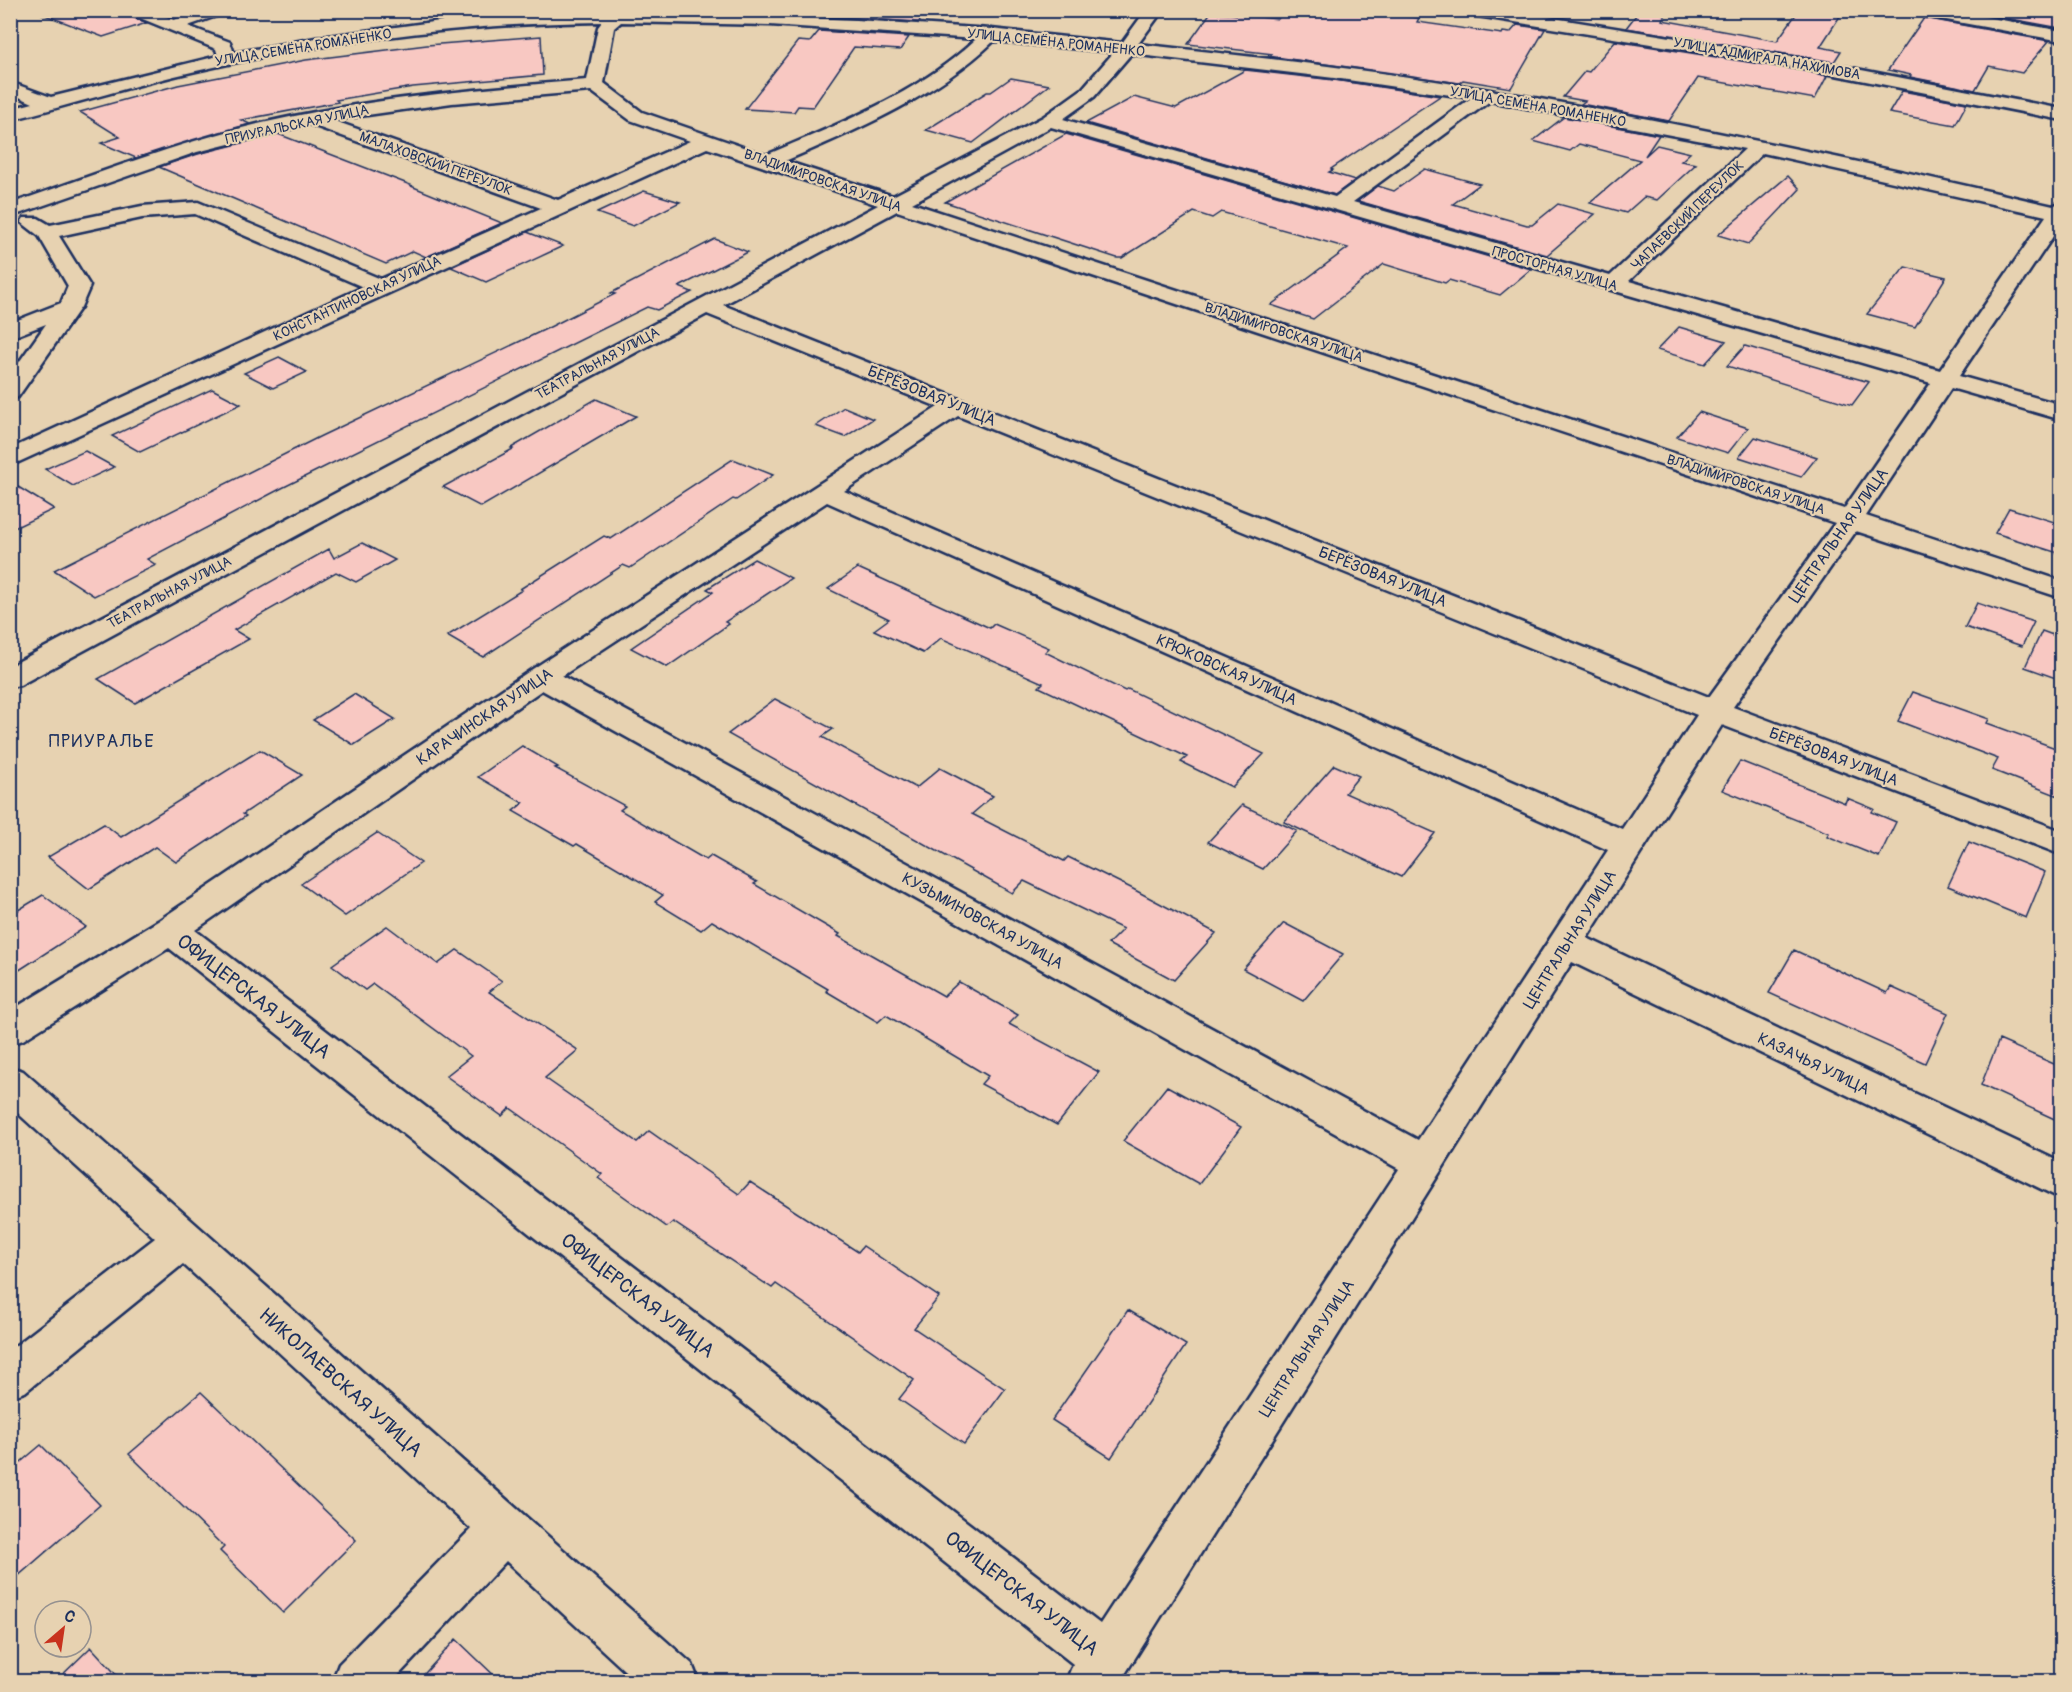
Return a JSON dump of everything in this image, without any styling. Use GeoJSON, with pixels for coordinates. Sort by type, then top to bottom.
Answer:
{"type":"FeatureCollection","features":[{"type":"Feature","properties":{"kind":"street"},"geometry":{"type":"LineString","coordinates":[[134,10],[225,46],[227,58]]}},
{"type":"Feature","properties":{"kind":"street"},"geometry":{"type":"LineString","coordinates":[[175,25],[219,10]]}},
{"type":"Feature","properties":{"kind":"street"},"geometry":{"type":"LineString","coordinates":[[418,10],[422,29]]}},
{"type":"Feature","properties":{"kind":"street","name":"ТЕАТРАЛЬНАЯ УЛИЦА"},"geometry":{"type":"LineString","coordinates":[[10,678],[892,203],[1049,121],[1088,93],[1127,48],[1155,10]]}},
{"type":"Feature","properties":{"kind":"street","name":"УЛИЦА АДМИРАЛА НАХИМОВА"},"geometry":{"type":"LineString","coordinates":[[1471,10],[1794,62],[2061,115]]}},
{"type":"Feature","properties":{"kind":"street"},"geometry":{"type":"LineString","coordinates":[[1919,10],[2061,36]]}},
{"type":"Feature","properties":{"kind":"street"},"geometry":{"type":"LineString","coordinates":[[595,85],[606,27],[621,13]]}},
{"type":"Feature","properties":{"kind":"street","name":"УЛИЦА СЕМЁНА РОМАНЕНКО"},"geometry":{"type":"LineString","coordinates":[[10,115],[227,58],[324,41],[510,20],[621,13],[772,15],[1127,48],[1290,67],[1487,95],[1759,146],[2060,211]]}},
{"type":"Feature","properties":{"kind":"street"},"geometry":{"type":"LineString","coordinates":[[770,160],[842,129],[900,99],[957,65],[991,34]]}},
{"type":"Feature","properties":{"kind":"street","name":"ПРИУРАЛЬСКАЯ УЛИЦА"},"geometry":{"type":"LineString","coordinates":[[11,210],[218,140],[314,119],[443,98],[595,85]]}},
{"type":"Feature","properties":{"kind":"street","name":"ВЛАДИМИРОВСКАЯ УЛИЦА"},"geometry":{"type":"LineString","coordinates":[[595,85],[636,116],[706,141],[770,160],[892,203],[2061,590]]}},
{"type":"Feature","properties":{"kind":"street"},"geometry":{"type":"LineString","coordinates":[[10,87],[50,103]]}},
{"type":"Feature","properties":{"kind":"street"},"geometry":{"type":"LineString","coordinates":[[1337,205],[1487,95]]}},
{"type":"Feature","properties":{"kind":"street","name":"МАЛАХОВСКИЙ ПЕРЕУЛОК"},"geometry":{"type":"LineString","coordinates":[[314,119],[558,207]]}},
{"type":"Feature","properties":{"kind":"street","name":"ПРОСТОРНАЯ УЛИЦА"},"geometry":{"type":"LineString","coordinates":[[1049,121],[2061,413]]}},
{"type":"Feature","properties":{"kind":"street","name":"КОНСТАНТИНОВСКАЯ УЛИЦА"},"geometry":{"type":"LineString","coordinates":[[10,459],[381,287],[706,141]]}},
{"type":"Feature","properties":{"kind":"street","name":"ЧАПАЕВСКИЙ ПЕРЕУЛОК"},"geometry":{"type":"LineString","coordinates":[[1614,284],[1759,146]]}},
{"type":"Feature","properties":{"kind":"street"},"geometry":{"type":"LineString","coordinates":[[47,232],[126,216],[184,207],[198,208],[298,249],[381,287]]}},
{"type":"Feature","properties":{"kind":"street"},"geometry":{"type":"LineString","coordinates":[[10,392],[70,308],[79,286],[47,232],[11,210]]}},
{"type":"Feature","properties":{"kind":"street","name":"ЦЕНТРАЛЬНАЯ УЛИЦА"},"geometry":{"type":"LineString","coordinates":[[1099,1670],[1424,1163],[1568,944],[1628,845],[1715,711],[1851,519],[2060,211]]}},
{"type":"Feature","properties":{"kind":"street","name":"БЕРЁЗОВАЯ УЛИЦА"},"geometry":{"type":"LineString","coordinates":[[705,305],[1715,711],[2061,844]]}},
{"type":"Feature","properties":{"kind":"street"},"geometry":{"type":"LineString","coordinates":[[10,331],[70,308]]}},
{"type":"Feature","properties":{"kind":"street","name":"КАРАЧИНСКАЯ УЛИЦА"},"geometry":{"type":"LineString","coordinates":[[10,1030],[170,930],[542,677],[958,405]]}},
{"type":"Feature","properties":{"kind":"street","name":"КРЮКОВСКАЯ УЛИЦА"},"geometry":{"type":"LineString","coordinates":[[826,492],[1628,845]]}},
{"type":"Feature","properties":{"kind":"street","name":"КУЗЬМИНОВСКАЯ УЛИЦА"},"geometry":{"type":"LineString","coordinates":[[542,677],[1424,1163]]}},
{"type":"Feature","properties":{"kind":"street","name":"ОФИЦЕРСКАЯ УЛИЦА"},"geometry":{"type":"LineString","coordinates":[[170,930],[1099,1670]]}},
{"type":"Feature","properties":{"kind":"street","name":"КАЗАЧЬЯ УЛИЦА"},"geometry":{"type":"LineString","coordinates":[[1568,944],[2061,1182]]}},
{"type":"Feature","properties":{"kind":"street","name":"НИКОЛАЕВСКАЯ УЛИЦА"},"geometry":{"type":"LineString","coordinates":[[10,1082],[674,1682]]}},
{"type":"Feature","properties":{"kind":"street"},"geometry":{"type":"LineString","coordinates":[[10,1377],[183,1240]]}},
{"type":"Feature","properties":{"kind":"street"},"geometry":{"type":"LineString","coordinates":[[357,1682],[504,1529]]}},
{"type":"Feature","properties":{"kind":"building"},"geometry":{"type":"Polygon","coordinates":[[[41,10],[124,10],[127,15],[147,23],[103,37],[40,13],[41,10]]]}},
{"type":"Feature","properties":{"kind":"building"},"geometry":{"type":"Polygon","coordinates":[[[835,10],[927,10],[919,22],[830,17],[835,10]]]}},
{"type":"Feature","properties":{"kind":"building"},"geometry":{"type":"Polygon","coordinates":[[[1284,10],[1358,10],[1419,18],[1417,22],[1502,34],[1503,32],[1510,33],[1517,25],[1545,29],[1511,88],[1463,80],[1459,83],[1268,56],[1273,54],[1188,44],[1211,12],[1278,19],[1284,10]]]}},
{"type":"Feature","properties":{"kind":"building"},"geometry":{"type":"Polygon","coordinates":[[[1640,10],[1665,14],[1662,20],[1777,41],[1799,10],[1844,10],[1820,47],[1841,51],[1834,62],[1626,28],[1640,10]]]}},
{"type":"Feature","properties":{"kind":"building"},"geometry":{"type":"Polygon","coordinates":[[[1963,10],[2039,10],[2061,15],[2061,26],[2060,28],[1963,10]]]}},
{"type":"Feature","properties":{"kind":"building"},"geometry":{"type":"Polygon","coordinates":[[[1924,18],[2049,41],[2022,73],[1989,66],[1975,90],[1910,77],[1911,75],[1888,70],[1924,18]]]}},
{"type":"Feature","properties":{"kind":"building"},"geometry":{"type":"Polygon","coordinates":[[[819,31],[909,37],[900,50],[854,47],[813,107],[798,106],[794,112],[745,109],[798,41],[810,42],[819,31]]]}},
{"type":"Feature","properties":{"kind":"building"},"geometry":{"type":"Polygon","coordinates":[[[541,36],[543,75],[413,87],[336,100],[338,102],[241,120],[250,124],[136,158],[101,143],[120,137],[80,112],[178,85],[306,60],[427,45],[541,36]]]}},
{"type":"Feature","properties":{"kind":"building"},"geometry":{"type":"Polygon","coordinates":[[[1615,41],[1827,76],[1815,99],[1698,78],[1669,121],[1581,104],[1585,101],[1563,97],[1585,71],[1589,72],[1615,41]]]}},
{"type":"Feature","properties":{"kind":"building"},"geometry":{"type":"Polygon","coordinates":[[[1245,70],[1334,80],[1440,96],[1331,169],[1333,170],[1329,172],[1355,180],[1335,195],[1086,123],[1134,97],[1176,108],[1245,70]]]}},
{"type":"Feature","properties":{"kind":"building"},"geometry":{"type":"Polygon","coordinates":[[[1011,78],[1049,85],[973,143],[926,130],[987,92],[991,92],[1011,78]]]}},
{"type":"Feature","properties":{"kind":"building"},"geometry":{"type":"Polygon","coordinates":[[[1902,91],[1967,103],[1955,125],[1889,113],[1902,91]]]}},
{"type":"Feature","properties":{"kind":"building"},"geometry":{"type":"Polygon","coordinates":[[[1564,117],[1659,135],[1645,156],[1657,145],[1690,153],[1681,161],[1696,164],[1657,200],[1644,197],[1626,213],[1590,203],[1640,160],[1579,144],[1570,151],[1533,141],[1564,117]]]}},
{"type":"Feature","properties":{"kind":"building"},"geometry":{"type":"Polygon","coordinates":[[[278,134],[502,223],[426,257],[413,251],[386,264],[159,167],[198,154],[278,134]]]}},
{"type":"Feature","properties":{"kind":"building"},"geometry":{"type":"Polygon","coordinates":[[[1066,134],[1531,269],[1500,295],[1449,280],[1445,283],[1384,264],[1313,319],[1271,305],[1348,248],[1221,212],[1212,218],[1194,212],[1122,258],[1117,258],[945,202],[1066,134]]]}},
{"type":"Feature","properties":{"kind":"building"},"geometry":{"type":"Polygon","coordinates":[[[1425,169],[1480,184],[1453,204],[1527,225],[1532,225],[1558,204],[1595,214],[1547,255],[1358,201],[1378,186],[1394,191],[1425,169]]]}},
{"type":"Feature","properties":{"kind":"building"},"geometry":{"type":"Polygon","coordinates":[[[1788,176],[1800,189],[1748,244],[1718,235],[1788,176]]]}},
{"type":"Feature","properties":{"kind":"building"},"geometry":{"type":"Polygon","coordinates":[[[644,191],[680,202],[633,226],[597,213],[644,191]]]}},
{"type":"Feature","properties":{"kind":"building"},"geometry":{"type":"Polygon","coordinates":[[[527,232],[563,246],[486,282],[451,267],[527,232]]]}},
{"type":"Feature","properties":{"kind":"building"},"geometry":{"type":"Polygon","coordinates":[[[715,239],[748,252],[679,287],[692,292],[657,310],[647,307],[282,488],[147,559],[156,565],[94,596],[54,570],[321,436],[548,328],[715,239]]]}},
{"type":"Feature","properties":{"kind":"building"},"geometry":{"type":"Polygon","coordinates":[[[1905,267],[1946,277],[1915,327],[1867,314],[1905,267]]]}},
{"type":"Feature","properties":{"kind":"building"},"geometry":{"type":"Polygon","coordinates":[[[1679,327],[1726,341],[1705,364],[1657,350],[1679,327]]]}},
{"type":"Feature","properties":{"kind":"building"},"geometry":{"type":"Polygon","coordinates":[[[1745,346],[1869,382],[1852,405],[1727,366],[1745,346]]]}},
{"type":"Feature","properties":{"kind":"building"},"geometry":{"type":"Polygon","coordinates":[[[279,357],[307,372],[273,388],[244,373],[279,357]]]}},
{"type":"Feature","properties":{"kind":"building"},"geometry":{"type":"Polygon","coordinates":[[[212,389],[241,404],[140,452],[112,436],[212,389]]]}},
{"type":"Feature","properties":{"kind":"building"},"geometry":{"type":"Polygon","coordinates":[[[596,399],[636,416],[481,507],[443,487],[513,449],[511,448],[596,399]]]}},
{"type":"Feature","properties":{"kind":"building"},"geometry":{"type":"Polygon","coordinates":[[[844,407],[873,419],[845,437],[816,426],[844,407]]]}},
{"type":"Feature","properties":{"kind":"building"},"geometry":{"type":"Polygon","coordinates":[[[1699,412],[1748,428],[1728,453],[1677,437],[1699,412]]]}},
{"type":"Feature","properties":{"kind":"building"},"geometry":{"type":"Polygon","coordinates":[[[1755,437],[1817,457],[1801,477],[1739,457],[1755,437]]]}},
{"type":"Feature","properties":{"kind":"building"},"geometry":{"type":"Polygon","coordinates":[[[85,451],[114,467],[73,486],[45,469],[85,451]]]}},
{"type":"Feature","properties":{"kind":"building"},"geometry":{"type":"Polygon","coordinates":[[[733,459],[773,475],[630,568],[623,565],[483,657],[447,636],[604,536],[611,539],[733,459]]]}},
{"type":"Feature","properties":{"kind":"building"},"geometry":{"type":"Polygon","coordinates":[[[10,482],[54,509],[10,530],[10,482]]]}},
{"type":"Feature","properties":{"kind":"building"},"geometry":{"type":"Polygon","coordinates":[[[2009,508],[2061,524],[2061,554],[1995,533],[2009,508]]]}},
{"type":"Feature","properties":{"kind":"building"},"geometry":{"type":"Polygon","coordinates":[[[362,543],[395,560],[356,582],[336,572],[234,630],[249,639],[135,703],[98,679],[329,549],[334,558],[362,543]]]}},
{"type":"Feature","properties":{"kind":"building"},"geometry":{"type":"Polygon","coordinates":[[[754,559],[791,578],[725,622],[729,624],[667,667],[631,648],[713,592],[707,589],[754,559]]]}},
{"type":"Feature","properties":{"kind":"building"},"geometry":{"type":"Polygon","coordinates":[[[858,568],[990,628],[994,624],[1049,648],[1045,652],[1264,754],[1232,787],[1181,762],[1187,757],[1039,687],[1043,683],[941,638],[923,653],[874,630],[889,619],[828,589],[858,568]]]}},
{"type":"Feature","properties":{"kind":"building"},"geometry":{"type":"Polygon","coordinates":[[[1977,603],[2034,622],[2022,646],[1965,627],[1977,603]]]}},
{"type":"Feature","properties":{"kind":"building"},"geometry":{"type":"Polygon","coordinates":[[[2042,631],[2061,638],[2061,680],[2025,667],[2042,631]]]}},
{"type":"Feature","properties":{"kind":"building"},"geometry":{"type":"Polygon","coordinates":[[[1913,692],[1989,719],[1987,723],[2061,750],[2061,797],[1992,770],[1998,759],[1898,721],[1913,692]]]}},
{"type":"Feature","properties":{"kind":"building"},"geometry":{"type":"Polygon","coordinates":[[[354,694],[395,719],[354,745],[313,720],[354,694]]]}},
{"type":"Feature","properties":{"kind":"building"},"geometry":{"type":"Polygon","coordinates":[[[775,699],[833,729],[822,737],[916,788],[940,768],[993,796],[972,814],[1064,861],[1068,857],[1216,933],[1174,980],[1108,944],[1123,929],[1024,881],[1012,893],[728,734],[775,699]]]}},
{"type":"Feature","properties":{"kind":"building"},"geometry":{"type":"Polygon","coordinates":[[[522,746],[558,767],[555,768],[625,806],[620,810],[706,860],[711,856],[757,882],[754,884],[840,934],[838,936],[944,996],[959,982],[1018,1015],[1009,1024],[1099,1072],[1057,1125],[981,1084],[988,1076],[886,1015],[878,1022],[826,991],[828,989],[712,921],[701,930],[655,902],[663,895],[577,844],[574,846],[513,811],[523,803],[478,777],[522,746]]]}},
{"type":"Feature","properties":{"kind":"building"},"geometry":{"type":"Polygon","coordinates":[[[260,750],[302,775],[243,814],[246,816],[176,862],[155,847],[89,889],[48,857],[104,824],[121,837],[260,750]]]}},
{"type":"Feature","properties":{"kind":"building"},"geometry":{"type":"Polygon","coordinates":[[[1740,761],[1845,803],[1847,798],[1874,809],[1872,812],[1896,822],[1879,857],[1827,836],[1829,833],[1722,790],[1740,761]]]}},
{"type":"Feature","properties":{"kind":"building"},"geometry":{"type":"Polygon","coordinates":[[[1334,765],[1359,776],[1345,793],[1435,833],[1401,877],[1284,822],[1334,765]]]}},
{"type":"Feature","properties":{"kind":"building"},"geometry":{"type":"Polygon","coordinates":[[[1242,805],[1297,831],[1263,869],[1208,842],[1242,805]]]}},
{"type":"Feature","properties":{"kind":"building"},"geometry":{"type":"Polygon","coordinates":[[[377,833],[421,863],[345,916],[301,884],[377,833]]]}},
{"type":"Feature","properties":{"kind":"building"},"geometry":{"type":"Polygon","coordinates":[[[1969,842],[2045,872],[2026,918],[1948,886],[1969,842]]]}},
{"type":"Feature","properties":{"kind":"building"},"geometry":{"type":"Polygon","coordinates":[[[43,895],[86,927],[10,976],[10,915],[43,895]]]}},
{"type":"Feature","properties":{"kind":"building"},"geometry":{"type":"Polygon","coordinates":[[[1284,923],[1343,954],[1303,1001],[1243,969],[1284,923]]]}},
{"type":"Feature","properties":{"kind":"building"},"geometry":{"type":"Polygon","coordinates":[[[387,926],[438,964],[457,950],[502,981],[489,992],[578,1050],[545,1078],[637,1142],[649,1131],[739,1194],[750,1182],[858,1252],[863,1246],[939,1297],[914,1328],[1005,1389],[964,1444],[899,1399],[914,1380],[776,1284],[772,1288],[673,1222],[667,1227],[598,1178],[602,1174],[510,1108],[502,1116],[446,1076],[471,1056],[373,984],[365,990],[332,965],[387,926]]]}},
{"type":"Feature","properties":{"kind":"building"},"geometry":{"type":"Polygon","coordinates":[[[1794,950],[1887,993],[1891,987],[1948,1013],[1925,1063],[1769,993],[1794,950]]]}},
{"type":"Feature","properties":{"kind":"building"},"geometry":{"type":"Polygon","coordinates":[[[1999,1040],[2061,1067],[2061,1122],[1981,1085],[1999,1040]]]}},
{"type":"Feature","properties":{"kind":"building"},"geometry":{"type":"Polygon","coordinates":[[[1167,1086],[1241,1127],[1199,1184],[1123,1141],[1167,1086]]]}},
{"type":"Feature","properties":{"kind":"building"},"geometry":{"type":"Polygon","coordinates":[[[1128,1310],[1186,1345],[1111,1458],[1052,1420],[1128,1310]]]}},
{"type":"Feature","properties":{"kind":"building"},"geometry":{"type":"Polygon","coordinates":[[[201,1392],[356,1540],[283,1613],[220,1551],[224,1547],[129,1454],[201,1392]]]}},
{"type":"Feature","properties":{"kind":"building"},"geometry":{"type":"Polygon","coordinates":[[[41,1445],[100,1505],[10,1583],[10,1471],[41,1445]]]}},
{"type":"Feature","properties":{"kind":"building"},"geometry":{"type":"Polygon","coordinates":[[[456,1639],[501,1682],[417,1682],[456,1639]]]}},
{"type":"Feature","properties":{"kind":"building"},"geometry":{"type":"Polygon","coordinates":[[[93,1649],[123,1682],[55,1682],[79,1659],[93,1659],[93,1649]]]}},
{"type":"Feature","properties":{"kind":"district","name":"ПРИУРАЛЬЕ"},"geometry":{"type":"Point","coordinates":[102,741]}}]}
